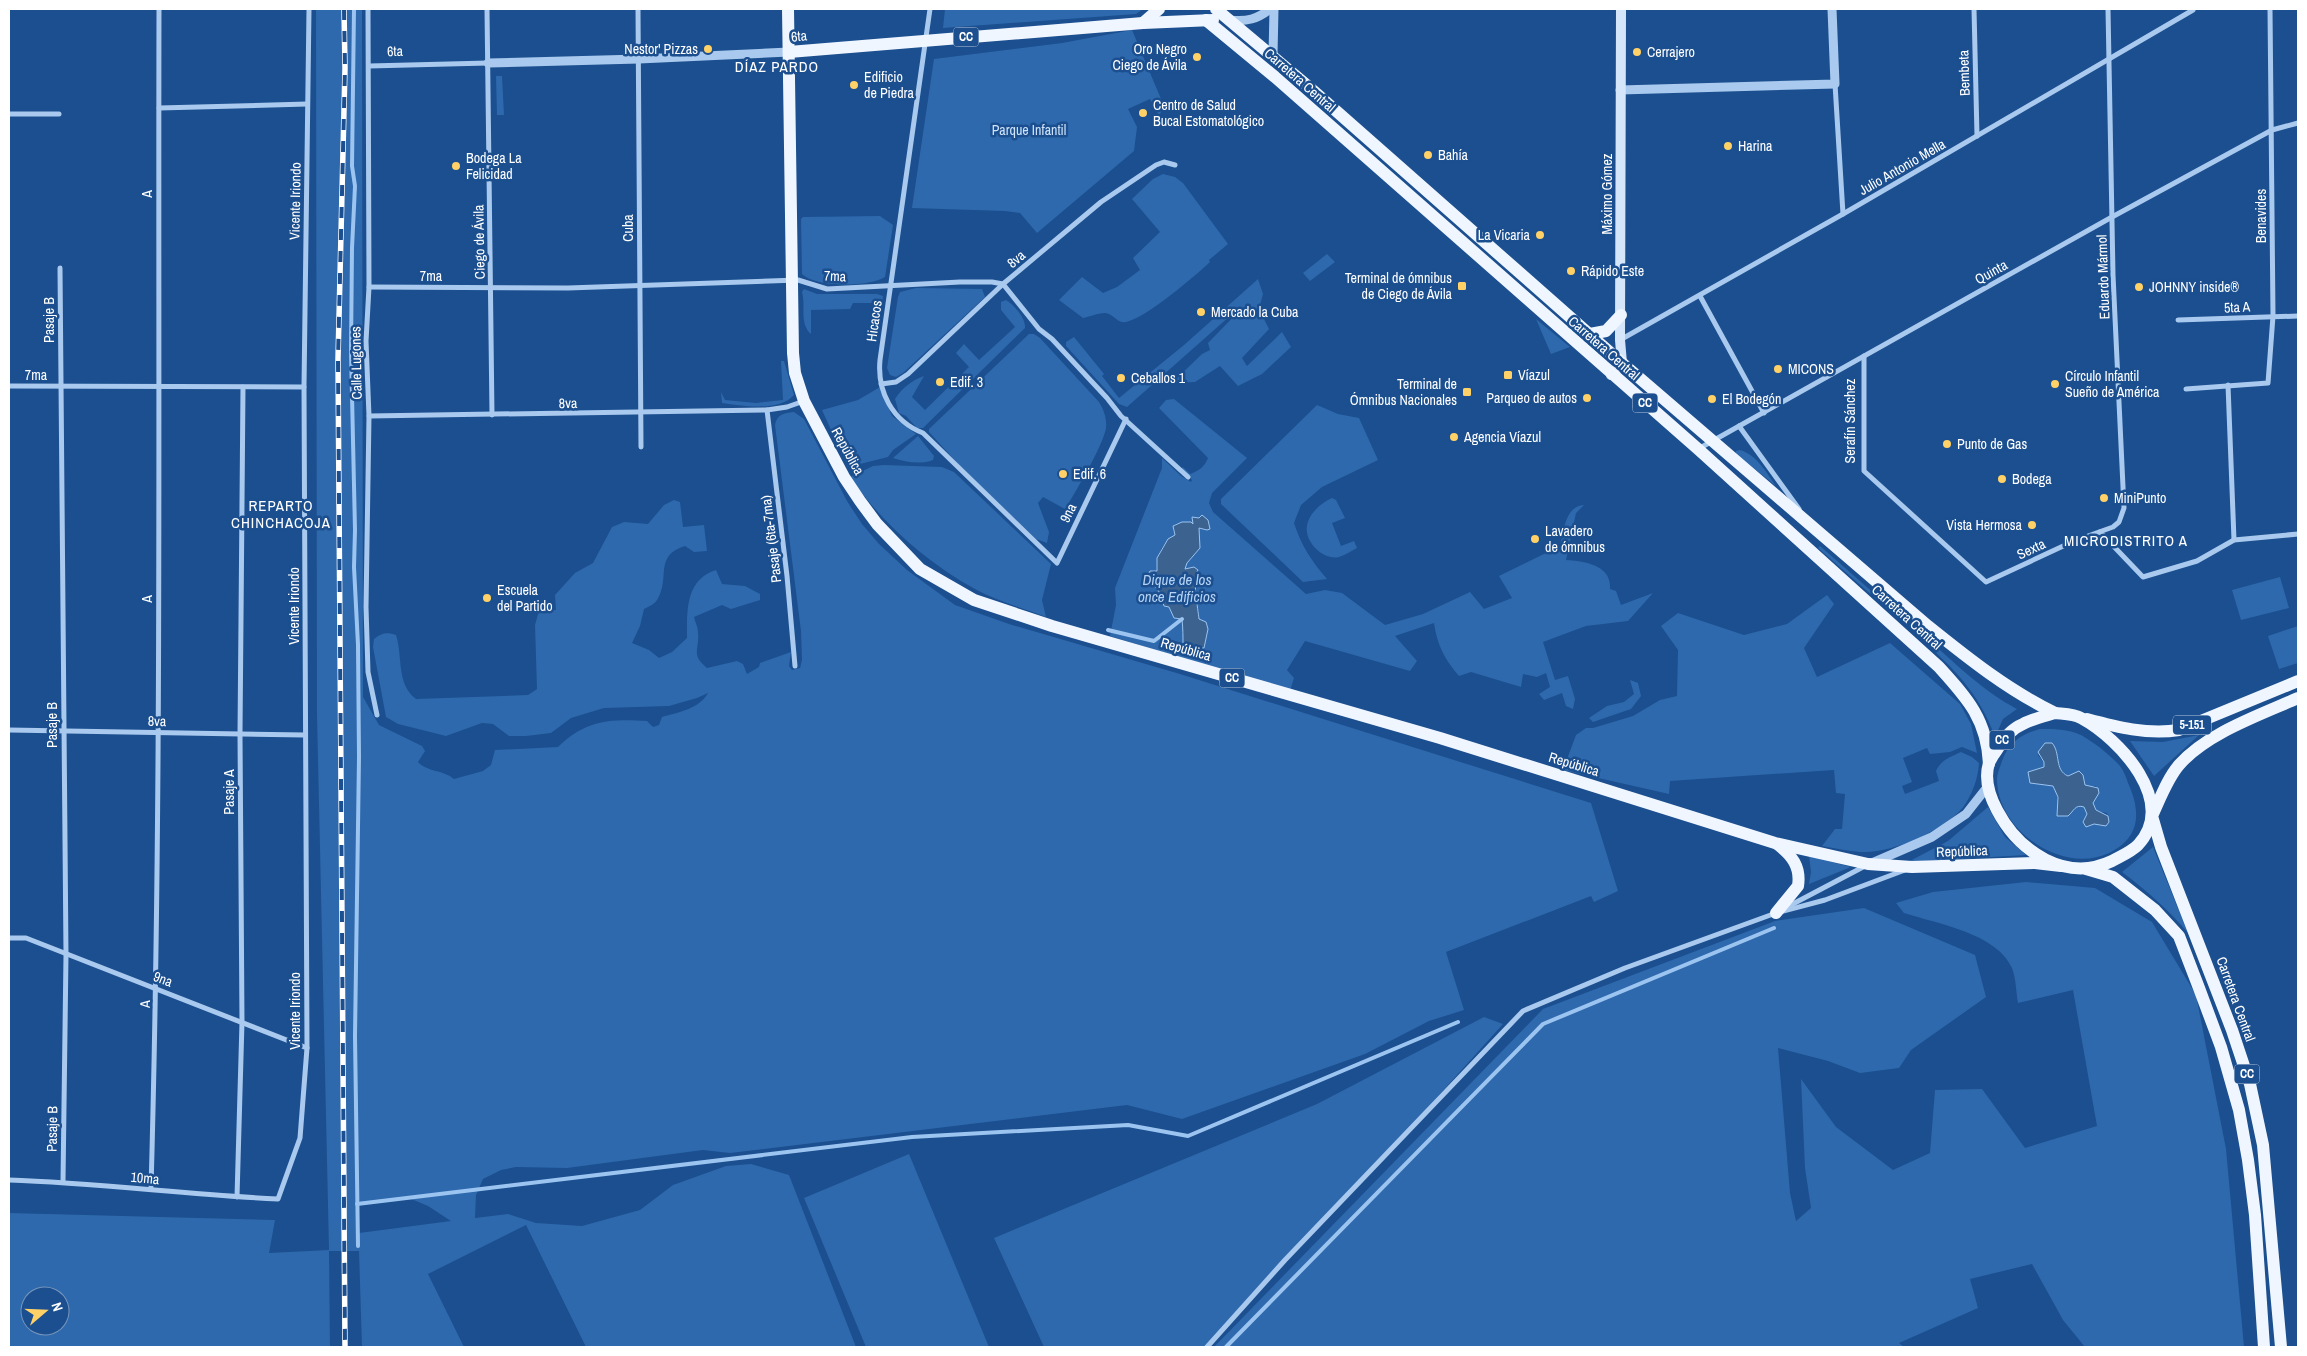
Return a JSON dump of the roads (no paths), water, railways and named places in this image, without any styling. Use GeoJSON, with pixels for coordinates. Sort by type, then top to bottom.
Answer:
{"type":"FeatureCollection","features":[{"type":"Feature","properties":{"kind":"main road","name":"República"},"geometry":{"type":"LineString","coordinates":[[788,9],[791,281],[795,373],[804,401],[844,478],[877,524],[920,569],[974,600],[1052,626],[1440,738],[1775,842],[1868,864],[1912,867],[2035,864],[2061,866]]}},
{"type":"Feature","properties":{"kind":"main road"},"geometry":{"type":"LineString","coordinates":[[1143,24],[1159,9]]}},
{"type":"Feature","properties":{"kind":"main road","name":"CC"},"geometry":{"type":"LineString","coordinates":[[1216,9],[1230,20]]}},
{"type":"Feature","properties":{"kind":"main road","name":"Máximo Gómez"},"geometry":{"type":"LineString","coordinates":[[1620,9],[1620,340],[1622,363]]}},
{"type":"Feature","properties":{"kind":"main road","name":"Carretera Central"},"geometry":{"type":"LineString","coordinates":[[1206,20],[1264,68],[1611,375],[1698,449],[1939,666],[1970,701],[1981,722],[1988,749],[1989,764]]}},
{"type":"Feature","properties":{"kind":"main road","name":"6ta"},"geometry":{"type":"LineString","coordinates":[[789,52],[1143,24],[1230,20]]}},
{"type":"Feature","properties":{"kind":"main road","name":"Carretera Central"},"geometry":{"type":"LineString","coordinates":[[1230,20],[1273,55],[1622,363],[1928,626],[1976,665],[2025,698],[2055,713]]}},
{"type":"Feature","properties":{"kind":"main road"},"geometry":{"type":"LineString","coordinates":[[1264,68],[1273,55]]}},
{"type":"Feature","properties":{"kind":"main road"},"geometry":{"type":"LineString","coordinates":[[1590,334],[1606,331],[1621,315]]}},
{"type":"Feature","properties":{"kind":"main road"},"geometry":{"type":"LineString","coordinates":[[1611,375],[1622,363]]}},
{"type":"Feature","properties":{"kind":"main road","name":"5-151"},"geometry":{"type":"LineString","coordinates":[[2080,717],[2115,726],[2163,732],[2179,730],[2298,681]]}},
{"type":"Feature","properties":{"kind":"main road","name":"5-151"},"geometry":{"type":"LineString","coordinates":[[2152,816],[2166,785],[2179,765],[2199,748],[2229,729],[2298,698]]}},
{"type":"Feature","properties":{"kind":"main road"},"geometry":{"type":"LineString","coordinates":[[2246,704],[2253,718]]}},
{"type":"Feature","properties":{"kind":"main road","name":"CC"},"geometry":{"type":"LineString","coordinates":[[2086,869],[2105,864],[2129,853],[2145,835],[2152,816],[2146,790],[2138,771],[2124,751],[2080,717],[2055,713],[2022,724],[2003,739],[1989,764],[1988,786],[1993,802],[2012,834],[2027,849],[2061,866],[2086,869],[2113,877],[2155,910],[2178,936],[2221,1046],[2242,1126],[2255,1215],[2264,1347]]}},
{"type":"Feature","properties":{"kind":"main road","name":"Carretera Central"},"geometry":{"type":"LineString","coordinates":[[2152,816],[2161,847],[2232,1030],[2250,1084],[2263,1145],[2282,1347]]}},
{"type":"Feature","properties":{"kind":"main road"},"geometry":{"type":"LineString","coordinates":[[1775,842],[1793,858],[1798,873],[1798,886],[1776,913]]}},
{"type":"Feature","properties":{"kind":"street","name":"A"},"geometry":{"type":"LineString","coordinates":[[151,1190],[159,732],[157,386],[159,9]]}},
{"type":"Feature","properties":{"kind":"street","name":"Vicente Iriondo"},"geometry":{"type":"LineString","coordinates":[[278,1199],[300,1138],[307,1048],[304,387],[309,9]]}},
{"type":"Feature","properties":{"kind":"street","name":"Calle Lugones"},"geometry":{"type":"LineString","coordinates":[[368,9],[369,287],[366,342],[369,416],[366,607],[368,672],[377,716]]}},
{"type":"Feature","properties":{"kind":"street","name":"Ciego de Ávila"},"geometry":{"type":"LineString","coordinates":[[487,9],[492,416]]}},
{"type":"Feature","properties":{"kind":"street","name":"Cuba"},"geometry":{"type":"LineString","coordinates":[[638,9],[641,447]]}},
{"type":"Feature","properties":{"kind":"street","name":"Hicacos"},"geometry":{"type":"LineString","coordinates":[[930,9],[878,377],[885,397],[895,414],[923,433],[1057,563]]}},
{"type":"Feature","properties":{"kind":"street"},"geometry":{"type":"LineString","coordinates":[[1230,20],[1244,22],[1259,17],[1270,9]]}},
{"type":"Feature","properties":{"kind":"street"},"geometry":{"type":"LineString","coordinates":[[1273,55],[1274,9]]}},
{"type":"Feature","properties":{"kind":"street"},"geometry":{"type":"LineString","coordinates":[[1832,9],[1843,214]]}},
{"type":"Feature","properties":{"kind":"street","name":"Bembeta"},"geometry":{"type":"LineString","coordinates":[[1974,9],[1978,136]]}},
{"type":"Feature","properties":{"kind":"street","name":"Eduardo Mármol"},"geometry":{"type":"LineString","coordinates":[[2100,532],[2119,522],[2124,508],[2112,216],[2108,9]]}},
{"type":"Feature","properties":{"kind":"street","name":"Benavides"},"geometry":{"type":"LineString","coordinates":[[2186,389],[2268,383],[2273,316],[2270,9]]}},
{"type":"Feature","properties":{"kind":"street","name":"Julio Antonio Mella"},"geometry":{"type":"LineString","coordinates":[[1620,340],[1843,214],[2194,10]]}},
{"type":"Feature","properties":{"kind":"street","name":"6ta"},"geometry":{"type":"LineString","coordinates":[[369,66],[639,59],[789,52]]}},
{"type":"Feature","properties":{"kind":"street"},"geometry":{"type":"LineString","coordinates":[[1620,90],[1835,84]]}},
{"type":"Feature","properties":{"kind":"street"},"geometry":{"type":"LineString","coordinates":[[159,108],[307,104]]}},
{"type":"Feature","properties":{"kind":"street"},"geometry":{"type":"LineString","coordinates":[[9,114],[59,114]]}},
{"type":"Feature","properties":{"kind":"street","name":"Quinta"},"geometry":{"type":"LineString","coordinates":[[1698,449],[1714,442],[1739,426],[2112,216],[2272,130],[2298,122]]}},
{"type":"Feature","properties":{"kind":"street","name":"8va"},"geometry":{"type":"LineString","coordinates":[[881,384],[896,382],[908,374],[1003,284],[1101,202],[1138,175],[1164,162],[1175,165]]}},
{"type":"Feature","properties":{"kind":"street","name":"Pasaje B"},"geometry":{"type":"LineString","coordinates":[[60,268],[66,955],[63,1182]]}},
{"type":"Feature","properties":{"kind":"street","name":"7ma"},"geometry":{"type":"LineString","coordinates":[[369,287],[491,288],[802,281],[827,289],[960,282],[1003,284]]}},
{"type":"Feature","properties":{"kind":"street"},"geometry":{"type":"LineString","coordinates":[[1003,284],[1039,329],[1052,339],[1126,419],[1188,477]]}},
{"type":"Feature","properties":{"kind":"street"},"geometry":{"type":"LineString","coordinates":[[1700,296],[1764,412]]}},
{"type":"Feature","properties":{"kind":"street","name":"5ta A"},"geometry":{"type":"LineString","coordinates":[[2178,320],[2298,316]]}},
{"type":"Feature","properties":{"kind":"street","name":"Serafín Sánchez"},"geometry":{"type":"LineString","coordinates":[[1864,356],[1864,471],[1986,582]]}},
{"type":"Feature","properties":{"kind":"street"},"geometry":{"type":"LineString","coordinates":[[2228,385],[2234,540]]}},
{"type":"Feature","properties":{"kind":"street","name":"7ma"},"geometry":{"type":"LineString","coordinates":[[9,386],[304,387]]}},
{"type":"Feature","properties":{"kind":"street","name":"Pasaje A"},"geometry":{"type":"LineString","coordinates":[[238,1197],[242,1022],[240,734],[243,387]]}},
{"type":"Feature","properties":{"kind":"street","name":"8va"},"geometry":{"type":"LineString","coordinates":[[369,416],[492,416],[767,410],[787,407],[804,401]]}},
{"type":"Feature","properties":{"kind":"street","name":"Pasaje (6ta-7ma)"},"geometry":{"type":"LineString","coordinates":[[767,410],[787,576],[794,666]]}},
{"type":"Feature","properties":{"kind":"street","name":"9na"},"geometry":{"type":"LineString","coordinates":[[1057,563],[1126,419]]}},
{"type":"Feature","properties":{"kind":"street"},"geometry":{"type":"LineString","coordinates":[[1739,426],[1810,524]]}},
{"type":"Feature","properties":{"kind":"street"},"geometry":{"type":"LineString","coordinates":[[2100,532],[2143,577],[2197,561],[2234,540],[2298,534]]}},
{"type":"Feature","properties":{"kind":"street","name":"Sexta"},"geometry":{"type":"LineString","coordinates":[[1986,582],[2100,532]]}},
{"type":"Feature","properties":{"kind":"street","name":"8va"},"geometry":{"type":"LineString","coordinates":[[9,730],[305,735]]}},
{"type":"Feature","properties":{"kind":"street"},"geometry":{"type":"LineString","coordinates":[[1776,913],[1868,864],[1932,837],[1966,814],[1988,786]]}},
{"type":"Feature","properties":{"kind":"street"},"geometry":{"type":"LineString","coordinates":[[1206,1347],[1285,1260],[1523,1012],[1625,968],[1776,913],[1826,900],[1912,867]]}},
{"type":"Feature","properties":{"kind":"street","name":"9na"},"geometry":{"type":"LineString","coordinates":[[9,938],[26,938],[307,1048]]}},
{"type":"Feature","properties":{"kind":"street","name":"10ma"},"geometry":{"type":"LineString","coordinates":[[9,1180],[63,1182],[278,1199]]}},
{"type":"Feature","properties":{"kind":"water","name":"Dique de los once Edificios"},"geometry":{"type":"Polygon","coordinates":[[[1202,515],[1208,520],[1210,529],[1199,528],[1200,548],[1187,563],[1185,569],[1194,567],[1198,570],[1195,586],[1199,619],[1206,622],[1208,629],[1204,648],[1199,648],[1194,654],[1183,646],[1182,619],[1174,618],[1169,607],[1164,606],[1157,589],[1149,584],[1146,578],[1150,571],[1157,571],[1157,558],[1168,539],[1175,535],[1173,526],[1182,522],[1191,522],[1193,524],[1192,517],[1199,518],[1202,515]]]}},
{"type":"Feature","properties":{"kind":"water"},"geometry":{"type":"Polygon","coordinates":[[[2045,743],[2052,743],[2055,747],[2059,766],[2064,773],[2068,776],[2079,771],[2083,775],[2085,785],[2098,788],[2099,793],[2093,803],[2096,810],[2108,816],[2109,822],[2106,826],[2094,824],[2086,827],[2083,822],[2087,814],[2084,807],[2081,806],[2077,807],[2068,816],[2057,816],[2058,797],[2053,786],[2030,783],[2028,772],[2044,767],[2044,762],[2038,752],[2045,743]]]}},
{"type":"Feature","properties":{"kind":"waterway"},"geometry":{"type":"LineString","coordinates":[[354,9],[352,166],[355,186],[351,350],[359,757],[355,1036],[358,1246]]}},
{"type":"Feature","properties":{"kind":"waterway"},"geometry":{"type":"LineString","coordinates":[[1108,630],[1154,641],[1182,619]]}},
{"type":"Feature","properties":{"kind":"waterway"},"geometry":{"type":"LineString","coordinates":[[1226,1347],[1543,1024],[1774,928]]}},
{"type":"Feature","properties":{"kind":"waterway"},"geometry":{"type":"LineString","coordinates":[[357,1204],[912,1137],[1128,1125],[1188,1136],[1458,1022]]}},
{"type":"Feature","properties":{"kind":"railway"},"geometry":{"type":"LineString","coordinates":[[344,9],[345,68],[338,359],[345,1347]]}},
{"type":"Feature","properties":{"kind":"place","name":"Nestor' Pizzas"},"geometry":{"type":"Point","coordinates":[708,49]}},
{"type":"Feature","properties":{"kind":"place","name":"Cerrajero"},"geometry":{"type":"Point","coordinates":[1637,52]}},
{"type":"Feature","properties":{"kind":"place","name":"Oro Negro Ciego de Ávila"},"geometry":{"type":"Point","coordinates":[1197,57]}},
{"type":"Feature","properties":{"kind":"place","name":"Edificio de Piedra"},"geometry":{"type":"Point","coordinates":[854,85]}},
{"type":"Feature","properties":{"kind":"place","name":"Centro de Salud Bucal Estomatológico"},"geometry":{"type":"Point","coordinates":[1143,113]}},
{"type":"Feature","properties":{"kind":"place","name":"Harina"},"geometry":{"type":"Point","coordinates":[1728,146]}},
{"type":"Feature","properties":{"kind":"place","name":"Bahía"},"geometry":{"type":"Point","coordinates":[1428,155]}},
{"type":"Feature","properties":{"kind":"place","name":"Bodega La Felicidad"},"geometry":{"type":"Point","coordinates":[456,166]}},
{"type":"Feature","properties":{"kind":"place","name":"La Vicaria"},"geometry":{"type":"Point","coordinates":[1540,235]}},
{"type":"Feature","properties":{"kind":"place","name":"Rápido Este"},"geometry":{"type":"Point","coordinates":[1571,271]}},
{"type":"Feature","properties":{"kind":"place","name":"Terminal de ómnibus de Ciego de Ávila"},"geometry":{"type":"Point","coordinates":[1462,286]}},
{"type":"Feature","properties":{"kind":"place","name":"JOHNNY inside®"},"geometry":{"type":"Point","coordinates":[2139,287]}},
{"type":"Feature","properties":{"kind":"place","name":"Mercado la Cuba"},"geometry":{"type":"Point","coordinates":[1201,312]}},
{"type":"Feature","properties":{"kind":"place","name":"MICONS"},"geometry":{"type":"Point","coordinates":[1778,369]}},
{"type":"Feature","properties":{"kind":"place","name":"Víazul"},"geometry":{"type":"Point","coordinates":[1508,375]}},
{"type":"Feature","properties":{"kind":"place","name":"Ceballos 1"},"geometry":{"type":"Point","coordinates":[1121,378]}},
{"type":"Feature","properties":{"kind":"place","name":"Edif. 3"},"geometry":{"type":"Point","coordinates":[940,382]}},
{"type":"Feature","properties":{"kind":"place","name":"Círculo Infantil Sueño de América"},"geometry":{"type":"Point","coordinates":[2055,384]}},
{"type":"Feature","properties":{"kind":"place","name":"Terminal de Ómnibus Nacionales"},"geometry":{"type":"Point","coordinates":[1467,392]}},
{"type":"Feature","properties":{"kind":"place","name":"Parqueo de autos"},"geometry":{"type":"Point","coordinates":[1587,398]}},
{"type":"Feature","properties":{"kind":"place","name":"El Bodegón"},"geometry":{"type":"Point","coordinates":[1712,399]}},
{"type":"Feature","properties":{"kind":"place","name":"Agencia Víazul"},"geometry":{"type":"Point","coordinates":[1454,437]}},
{"type":"Feature","properties":{"kind":"place","name":"Punto de Gas"},"geometry":{"type":"Point","coordinates":[1947,444]}},
{"type":"Feature","properties":{"kind":"place","name":"Edif. 6"},"geometry":{"type":"Point","coordinates":[1063,474]}},
{"type":"Feature","properties":{"kind":"place","name":"Bodega"},"geometry":{"type":"Point","coordinates":[2002,479]}},
{"type":"Feature","properties":{"kind":"place","name":"MiniPunto"},"geometry":{"type":"Point","coordinates":[2104,498]}},
{"type":"Feature","properties":{"kind":"place","name":"Vista Hermosa"},"geometry":{"type":"Point","coordinates":[2032,525]}},
{"type":"Feature","properties":{"kind":"place","name":"Lavadero de ómnibus"},"geometry":{"type":"Point","coordinates":[1535,539]}},
{"type":"Feature","properties":{"kind":"place","name":"Escuela del Partido"},"geometry":{"type":"Point","coordinates":[487,598]}},
{"type":"Feature","properties":{"kind":"district","name":"DÍAZ PARDO"},"geometry":{"type":"Point","coordinates":[777,66]}},
{"type":"Feature","properties":{"kind":"district","name":"REPARTO CHINCHACOJA"},"geometry":{"type":"Point","coordinates":[281,514]}},
{"type":"Feature","properties":{"kind":"district","name":"MICRODISTRITO A"},"geometry":{"type":"Point","coordinates":[2126,540]}},
{"type":"Feature","properties":{"kind":"park label","name":"Parque Infantil"},"geometry":{"type":"Point","coordinates":[1029,130]}}]}
